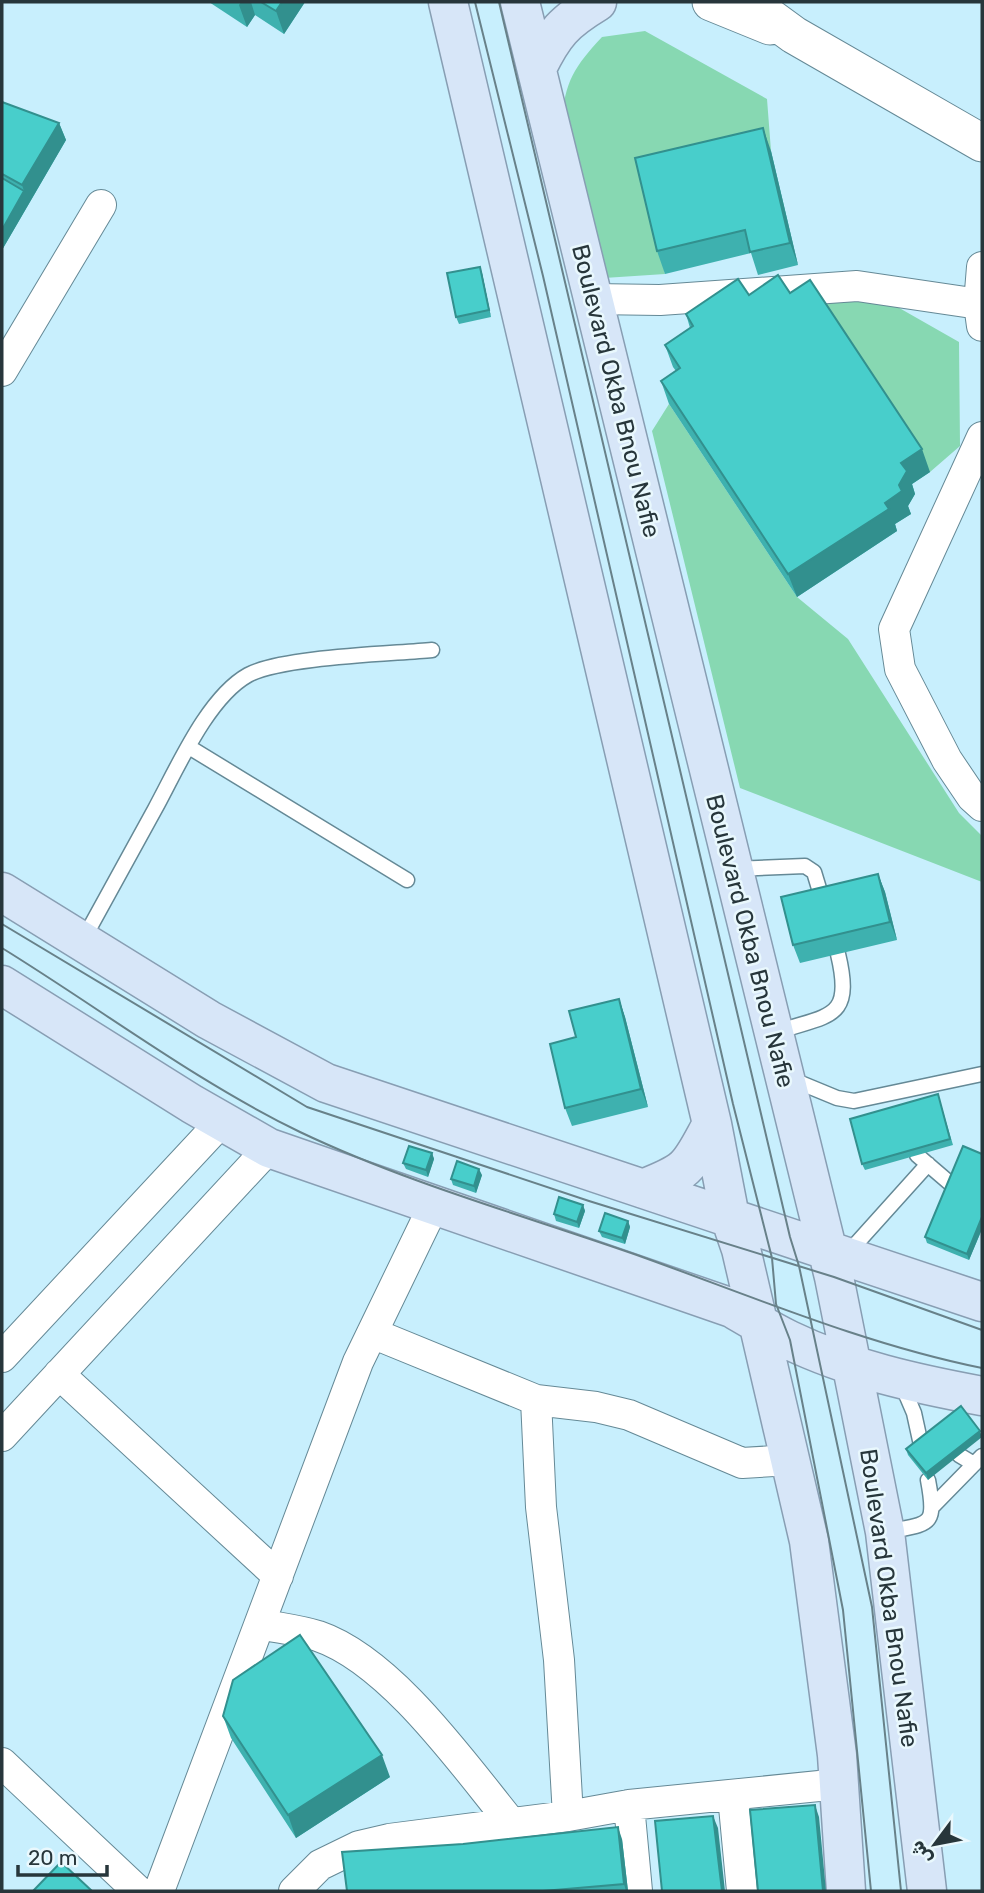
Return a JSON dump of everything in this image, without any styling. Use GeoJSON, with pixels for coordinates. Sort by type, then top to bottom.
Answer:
{"type":"FeatureCollection","features":[{"type":"Feature","properties":{"kind":"main road"},"geometry":{"type":"LineString","coordinates":[[448,2],[712,1124],[730,1217],[809,1541],[839,1784],[846,1891]]}},
{"type":"Feature","properties":{"kind":"main road","name":"Boulevard Okba Bnou Nafie"},"geometry":{"type":"LineString","coordinates":[[520,2],[783,1076],[836,1252],[850,1364],[885,1532],[927,1891]]}},
{"type":"Feature","properties":{"kind":"main road"},"geometry":{"type":"LineString","coordinates":[[537,68],[552,37],[565,22],[597,2]]}},
{"type":"Feature","properties":{"kind":"main road"},"geometry":{"type":"LineString","coordinates":[[2,891],[209,1020],[326,1083],[982,1302]]}},
{"type":"Feature","properties":{"kind":"main road"},"geometry":{"type":"LineString","coordinates":[[2,985],[270,1148],[433,1207],[732,1308],[789,1340],[850,1364],[982,1396]]}},
{"type":"Feature","properties":{"kind":"main road"},"geometry":{"type":"LineString","coordinates":[[645,1188],[680,1175],[691,1162],[712,1124]]}},
{"type":"Feature","properties":{"kind":"street"},"geometry":{"type":"LineString","coordinates":[[711,2],[794,35]]}},
{"type":"Feature","properties":{"kind":"street"},"geometry":{"type":"LineString","coordinates":[[749,2],[794,35],[982,143]]}},
{"type":"Feature","properties":{"kind":"street"},"geometry":{"type":"LineString","coordinates":[[2,371],[101,205]]}},
{"type":"Feature","properties":{"kind":"street"},"geometry":{"type":"LineString","coordinates":[[593,299],[660,300],[857,286],[980,315],[982,267]]}},
{"type":"Feature","properties":{"kind":"street"},"geometry":{"type":"LineString","coordinates":[[979,793],[947,760],[900,668],[894,629],[982,437]]}},
{"type":"Feature","properties":{"kind":"street"},"geometry":{"type":"LineString","coordinates":[[2,1357],[222,1121]]}},
{"type":"Feature","properties":{"kind":"street"},"geometry":{"type":"LineString","coordinates":[[2,1436],[270,1148]]}},
{"type":"Feature","properties":{"kind":"street"},"geometry":{"type":"LineString","coordinates":[[159,1891],[372,1333],[433,1207]]}},
{"type":"Feature","properties":{"kind":"street"},"geometry":{"type":"LineString","coordinates":[[372,1333],[536,1400],[596,1407],[629,1415],[742,1463],[791,1460]]}},
{"type":"Feature","properties":{"kind":"street"},"geometry":{"type":"LineString","coordinates":[[59,1374],[278,1576]]}},
{"type":"Feature","properties":{"kind":"street"},"geometry":{"type":"LineString","coordinates":[[536,1400],[541,1507],[559,1660],[568,1816]]}},
{"type":"Feature","properties":{"kind":"street"},"geometry":{"type":"LineString","coordinates":[[260,1624],[318,1637],[376,1669],[440,1736],[512,1824]]}},
{"type":"Feature","properties":{"kind":"street"},"geometry":{"type":"LineString","coordinates":[[2,1763],[138,1891]]}},
{"type":"Feature","properties":{"kind":"street"},"geometry":{"type":"LineString","coordinates":[[294,1891],[320,1865],[359,1846],[629,1805],[839,1784]]}},
{"type":"Feature","properties":{"kind":"street"},"geometry":{"type":"LineString","coordinates":[[733,1796],[742,1891]]}},
{"type":"Feature","properties":{"kind":"street"},"geometry":{"type":"LineString","coordinates":[[629,1805],[637,1891]]}},
{"type":"Feature","properties":{"kind":"lane"},"geometry":{"type":"LineString","coordinates":[[82,941],[189,747],[223,697],[248,675],[279,665],[432,650]]}},
{"type":"Feature","properties":{"kind":"lane"},"geometry":{"type":"LineString","coordinates":[[189,747],[407,880]]}},
{"type":"Feature","properties":{"kind":"lane"},"geometry":{"type":"LineString","coordinates":[[733,869],[805,866],[814,873],[825,906]]}},
{"type":"Feature","properties":{"kind":"lane"},"geometry":{"type":"LineString","coordinates":[[773,1033],[838,1008],[845,996],[845,982],[838,954]]}},
{"type":"Feature","properties":{"kind":"lane"},"geometry":{"type":"LineString","coordinates":[[783,1076],[859,1105],[982,1073]]}},
{"type":"Feature","properties":{"kind":"lane"},"geometry":{"type":"LineString","coordinates":[[836,1252],[922,1159],[952,1185]]}},
{"type":"Feature","properties":{"kind":"lane"},"geometry":{"type":"LineString","coordinates":[[899,1378],[922,1440]]}},
{"type":"Feature","properties":{"kind":"lane"},"geometry":{"type":"LineString","coordinates":[[933,1506],[978,1460],[959,1455]]}},
{"type":"Feature","properties":{"kind":"lane"},"geometry":{"type":"LineString","coordinates":[[885,1532],[923,1525],[929,1520],[933,1506],[928,1479]]}},
{"type":"Feature","properties":{"kind":"green space"},"geometry":{"type":"Polygon","coordinates":[[[645,31],[767,99],[771,151],[644,181],[665,274],[604,278],[562,123],[565,96],[578,66],[602,37],[645,31]]]}},
{"type":"Feature","properties":{"kind":"green space"},"geometry":{"type":"Polygon","coordinates":[[[838,293],[894,305],[959,342],[960,446],[930,472],[818,302],[838,293]]]}},
{"type":"Feature","properties":{"kind":"green space"},"geometry":{"type":"Polygon","coordinates":[[[669,404],[797,597],[848,639],[959,813],[982,836],[982,882],[740,788],[652,431],[669,404]]]}},
{"type":"Feature","properties":{"kind":"building"},"geometry":{"type":"Polygon","coordinates":[[[261,2],[282,2],[276,11],[261,2]]]}},
{"type":"Feature","properties":{"kind":"building"},"geometry":{"type":"Polygon","coordinates":[[[2,102],[59,123],[22,185],[2,174],[2,102]]]}},
{"type":"Feature","properties":{"kind":"building"},"geometry":{"type":"Polygon","coordinates":[[[763,128],[790,243],[750,252],[745,230],[657,251],[635,158],[763,128]]]}},
{"type":"Feature","properties":{"kind":"building"},"geometry":{"type":"Polygon","coordinates":[[[2,178],[24,191],[2,230],[2,178]]]}},
{"type":"Feature","properties":{"kind":"building"},"geometry":{"type":"Polygon","coordinates":[[[480,267],[489,310],[456,317],[447,273],[480,267]]]}},
{"type":"Feature","properties":{"kind":"building"},"geometry":{"type":"Polygon","coordinates":[[[778,275],[790,293],[810,280],[922,449],[901,463],[907,471],[899,485],[902,491],[885,503],[889,509],[788,574],[661,381],[680,368],[665,345],[693,326],[686,314],[738,279],[749,295],[778,275]]]}},
{"type":"Feature","properties":{"kind":"building"},"geometry":{"type":"Polygon","coordinates":[[[878,874],[890,922],[793,945],[781,897],[878,874]]]}},
{"type":"Feature","properties":{"kind":"building"},"geometry":{"type":"Polygon","coordinates":[[[619,999],[641,1089],[565,1108],[550,1044],[576,1037],[569,1011],[619,999]]]}},
{"type":"Feature","properties":{"kind":"building"},"geometry":{"type":"Polygon","coordinates":[[[938,1094],[950,1139],[862,1164],[850,1119],[938,1094]]]}},
{"type":"Feature","properties":{"kind":"building"},"geometry":{"type":"Polygon","coordinates":[[[409,1146],[432,1153],[426,1170],[403,1163],[409,1146]]]}},
{"type":"Feature","properties":{"kind":"building"},"geometry":{"type":"Polygon","coordinates":[[[963,1146],[982,1154],[982,1217],[967,1254],[925,1237],[963,1146]]]}},
{"type":"Feature","properties":{"kind":"building"},"geometry":{"type":"Polygon","coordinates":[[[457,1161],[479,1169],[474,1186],[451,1179],[457,1161]]]}},
{"type":"Feature","properties":{"kind":"building"},"geometry":{"type":"Polygon","coordinates":[[[559,1197],[583,1205],[577,1222],[554,1214],[559,1197]]]}},
{"type":"Feature","properties":{"kind":"building"},"geometry":{"type":"Polygon","coordinates":[[[605,1213],[628,1221],[622,1238],[599,1231],[605,1213]]]}},
{"type":"Feature","properties":{"kind":"building"},"geometry":{"type":"Polygon","coordinates":[[[961,1406],[980,1431],[926,1473],[906,1449],[961,1406]]]}},
{"type":"Feature","properties":{"kind":"building"},"geometry":{"type":"Polygon","coordinates":[[[300,1635],[382,1755],[288,1815],[223,1716],[233,1680],[300,1635]]]}},
{"type":"Feature","properties":{"kind":"building"},"geometry":{"type":"Polygon","coordinates":[[[815,1805],[823,1891],[758,1891],[750,1810],[815,1805]]]}},
{"type":"Feature","properties":{"kind":"building"},"geometry":{"type":"Polygon","coordinates":[[[713,1816],[722,1891],[662,1891],[655,1821],[713,1816]]]}},
{"type":"Feature","properties":{"kind":"building"},"geometry":{"type":"Polygon","coordinates":[[[618,1827],[624,1884],[543,1891],[347,1891],[342,1852],[463,1844],[618,1827]]]}},
{"type":"Feature","properties":{"kind":"building"},"geometry":{"type":"Polygon","coordinates":[[[61,1862],[92,1891],[33,1891],[61,1862]]]}},
{"type":"Feature","properties":{"kind":"tram line"},"geometry":{"type":"LineString","coordinates":[[475,2],[543,276],[733,1104],[772,1258],[776,1304],[790,1340],[843,1610],[871,1891]]}},
{"type":"Feature","properties":{"kind":"tram line"},"geometry":{"type":"LineString","coordinates":[[499,2],[799,1266],[872,1607],[901,1891]]}},
{"type":"Feature","properties":{"kind":"tram line"},"geometry":{"type":"LineString","coordinates":[[2,924],[307,1107],[589,1201],[834,1277],[982,1330]]}},
{"type":"Feature","properties":{"kind":"tram line"},"geometry":{"type":"LineString","coordinates":[[2,948],[223,1090],[261,1112],[340,1150],[465,1198],[634,1254],[850,1332],[982,1368]]}}]}
